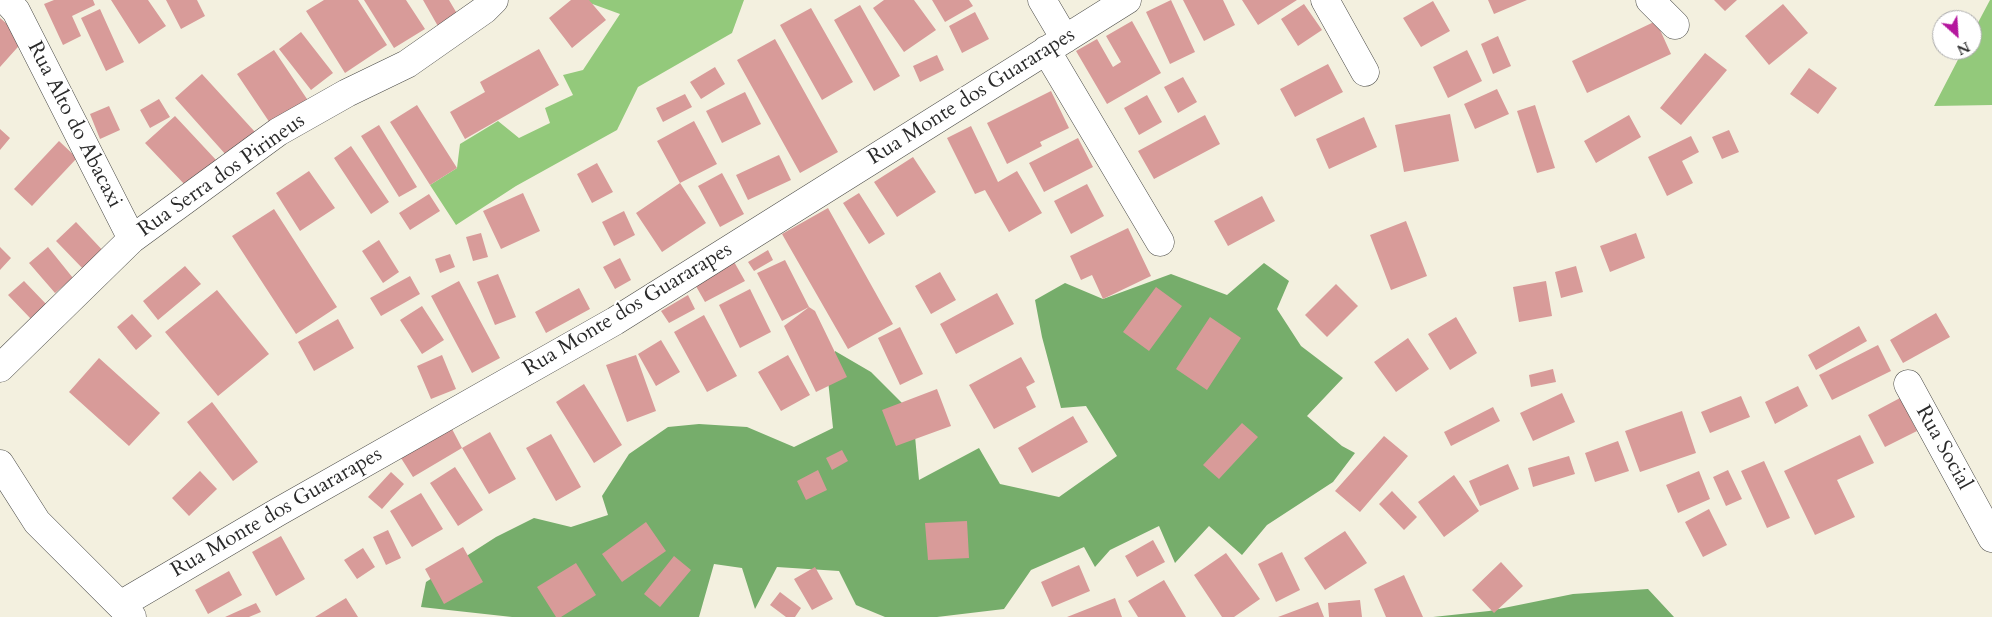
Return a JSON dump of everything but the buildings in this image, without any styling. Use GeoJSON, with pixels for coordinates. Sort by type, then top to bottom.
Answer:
{"type":"FeatureCollection","features":[{"type":"Feature","properties":{"kind":"street","name":"Rua Serra dos Pirineus"},"geometry":{"type":"LineString","coordinates":[[0,368],[132,239],[278,132],[347,93],[406,64],[484,10],[494,0]]}},
{"type":"Feature","properties":{"kind":"street"},"geometry":{"type":"LineString","coordinates":[[1042,0],[1056,44],[1160,242]]}},
{"type":"Feature","properties":{"kind":"street","name":"Rua Monte dos Guararapes"},"geometry":{"type":"LineString","coordinates":[[126,611],[296,502],[615,321],[1126,0]]}},
{"type":"Feature","properties":{"kind":"street"},"geometry":{"type":"LineString","coordinates":[[1326,0],[1365,72]]}},
{"type":"Feature","properties":{"kind":"street"},"geometry":{"type":"LineString","coordinates":[[1650,0],[1675,24]]}},
{"type":"Feature","properties":{"kind":"street","name":"Rua Alto do Abacaxi"},"geometry":{"type":"LineString","coordinates":[[18,4],[132,239]]}},
{"type":"Feature","properties":{"kind":"street","name":"Rua Social"},"geometry":{"type":"LineString","coordinates":[[1908,384],[1992,538]]}},
{"type":"Feature","properties":{"kind":"street"},"geometry":{"type":"LineString","coordinates":[[0,464],[37,522],[126,611]]}},
{"type":"Feature","properties":{"kind":"green space"},"geometry":{"type":"Polygon","coordinates":[[[586,0],[744,0],[732,33],[638,87],[617,130],[516,186],[456,225],[430,185],[457,168],[460,144],[498,121],[519,138],[550,123],[545,108],[573,95],[563,75],[583,70],[620,14],[586,0]]]}},
{"type":"Feature","properties":{"kind":"green space"},"geometry":{"type":"Polygon","coordinates":[[[1990,0],[1992,0],[1992,105],[1934,106],[1958,60],[1982,60],[1982,15],[1990,0]]]}},
{"type":"Feature","properties":{"kind":"green space"},"geometry":{"type":"Polygon","coordinates":[[[1264,263],[1289,281],[1277,309],[1301,346],[1343,378],[1307,416],[1342,446],[1355,453],[1333,482],[1267,525],[1242,555],[1209,526],[1175,563],[1159,526],[1110,550],[1095,567],[1084,547],[1031,570],[1004,609],[937,617],[885,617],[856,605],[839,571],[777,567],[755,609],[742,568],[714,564],[699,617],[512,617],[421,607],[426,582],[496,537],[534,518],[571,527],[608,515],[602,496],[629,454],[668,427],[699,424],[747,427],[794,447],[833,428],[828,380],[835,351],[871,372],[913,414],[919,480],[979,448],[1000,484],[1059,497],[1117,456],[1086,406],[1061,408],[1042,337],[1035,300],[1065,283],[1103,299],[1171,274],[1227,295],[1264,263]]]}},
{"type":"Feature","properties":{"kind":"green space"},"geometry":{"type":"Polygon","coordinates":[[[1648,589],[1674,617],[1433,617],[1489,611],[1573,594],[1648,589]]]}}]}
